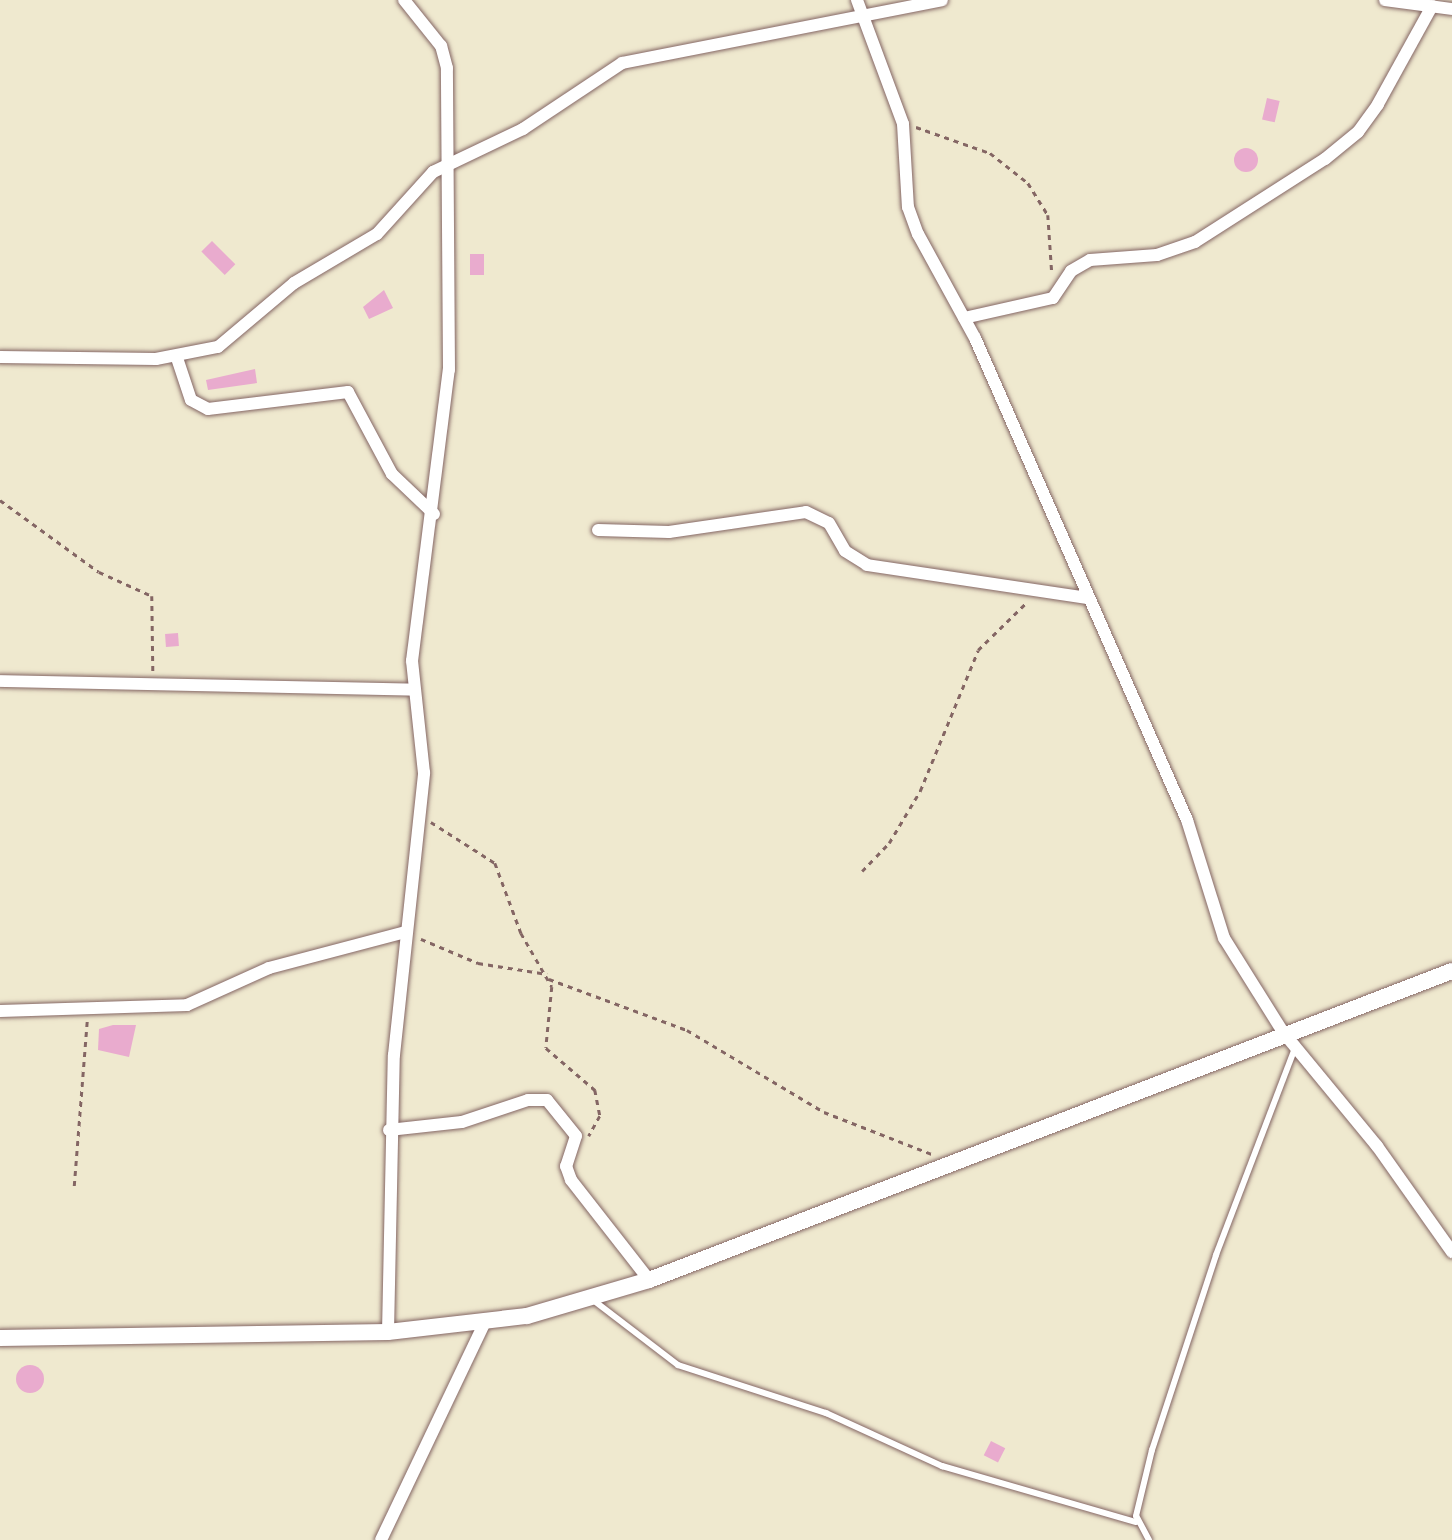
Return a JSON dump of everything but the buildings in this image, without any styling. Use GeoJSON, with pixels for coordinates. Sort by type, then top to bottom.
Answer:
{"type":"FeatureCollection","features":[{"type":"Feature","properties":{"kind":"street"},"geometry":{"type":"LineString","coordinates":[[388,1332],[390,1130],[424,732],[413,690],[449,370],[449,163],[442,135],[444,55],[404,0]]}},
{"type":"Feature","properties":{"kind":"street"},"geometry":{"type":"LineString","coordinates":[[857,0],[903,124],[910,214],[964,318],[1187,820],[1224,938],[1283,1032],[1429,1213],[1452,1252]]}},
{"type":"Feature","properties":{"kind":"street"},"geometry":{"type":"LineString","coordinates":[[0,357],[177,358],[218,347],[293,283],[358,248],[449,163],[523,129],[622,63],[942,0]]}},
{"type":"Feature","properties":{"kind":"street"},"geometry":{"type":"LineString","coordinates":[[1385,0],[1452,9]]}},
{"type":"Feature","properties":{"kind":"street"},"geometry":{"type":"LineString","coordinates":[[964,318],[1053,298],[1078,265],[1157,255],[1195,242],[1325,159],[1378,104],[1432,6]]}},
{"type":"Feature","properties":{"kind":"street"},"geometry":{"type":"LineString","coordinates":[[177,358],[191,400],[208,409],[348,392],[392,474],[434,514]]}},
{"type":"Feature","properties":{"kind":"street"},"geometry":{"type":"LineString","coordinates":[[598,530],[669,532],[806,512],[829,523],[845,551],[860,563],[1087,598]]}},
{"type":"Feature","properties":{"kind":"street"},"geometry":{"type":"LineString","coordinates":[[0,681],[152,682],[413,690]]}},
{"type":"Feature","properties":{"kind":"street"},"geometry":{"type":"LineString","coordinates":[[0,1011],[88,1012],[187,1005],[269,968],[405,932]]}},
{"type":"Feature","properties":{"kind":"street"},"geometry":{"type":"LineString","coordinates":[[0,1338],[388,1332],[483,1326],[592,1298],[649,1280],[1283,1032],[1452,971]]}},
{"type":"Feature","properties":{"kind":"street"},"geometry":{"type":"LineString","coordinates":[[390,1130],[493,1116],[539,1098],[570,1125],[574,1151],[566,1166],[571,1180],[649,1280]]}},
{"type":"Feature","properties":{"kind":"street"},"geometry":{"type":"LineString","coordinates":[[381,1540],[483,1326]]}},
{"type":"Feature","properties":{"kind":"lane"},"geometry":{"type":"LineString","coordinates":[[1136,1522],[1171,1386],[1296,1046]]}},
{"type":"Feature","properties":{"kind":"lane"},"geometry":{"type":"LineString","coordinates":[[592,1298],[678,1365],[827,1413],[942,1466],[1136,1522],[1149,1540]]}},
{"type":"Feature","properties":{"kind":"path"},"geometry":{"type":"LineString","coordinates":[[903,124],[990,153],[1037,193],[1051,232],[1053,298]]}},
{"type":"Feature","properties":{"kind":"path"},"geometry":{"type":"LineString","coordinates":[[0,500],[99,572],[152,596],[152,682]]}},
{"type":"Feature","properties":{"kind":"path"},"geometry":{"type":"LineString","coordinates":[[862,871],[889,843],[920,791],[978,650],[1042,592]]}},
{"type":"Feature","properties":{"kind":"path"},"geometry":{"type":"LineString","coordinates":[[419,815],[495,863],[521,933],[547,974],[546,1048],[590,1081],[599,1105],[597,1128],[574,1151]]}},
{"type":"Feature","properties":{"kind":"path"},"geometry":{"type":"LineString","coordinates":[[405,932],[478,963],[547,974]]}},
{"type":"Feature","properties":{"kind":"path"},"geometry":{"type":"LineString","coordinates":[[549,979],[687,1030],[824,1112],[952,1163]]}},
{"type":"Feature","properties":{"kind":"path"},"geometry":{"type":"LineString","coordinates":[[74,1186],[88,1012]]}}]}
